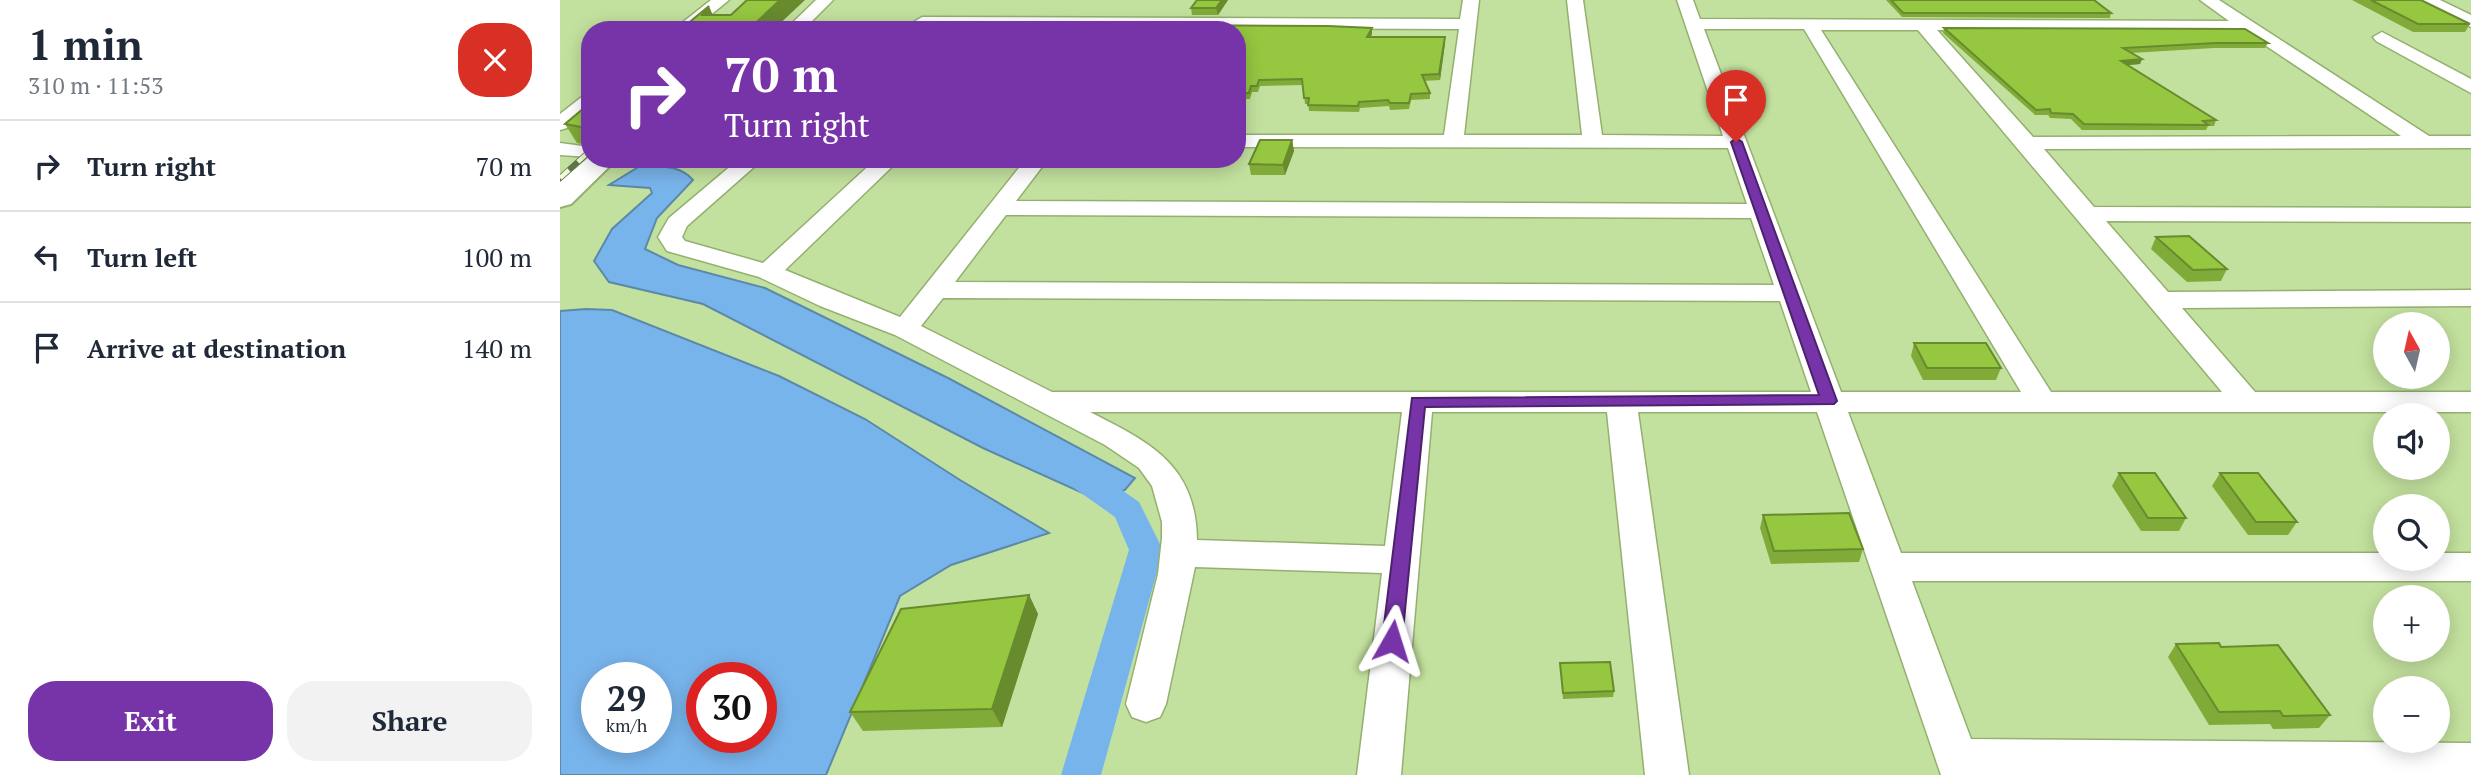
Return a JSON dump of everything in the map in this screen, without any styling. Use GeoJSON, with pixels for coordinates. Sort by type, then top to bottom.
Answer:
{"type":"FeatureCollection","features":[{"type":"Feature","properties":{"kind":"main road"},"geometry":{"type":"LineString","coordinates":[[560,174],[581,155]]}},
{"type":"Feature","properties":{"kind":"main road"},"geometry":{"type":"LineString","coordinates":[[560,198],[581,158]]}},
{"type":"Feature","properties":{"kind":"street"},"geometry":{"type":"LineString","coordinates":[[693,21],[721,0]]}},
{"type":"Feature","properties":{"kind":"street"},"geometry":{"type":"LineString","coordinates":[[803,21],[825,0]]}},
{"type":"Feature","properties":{"kind":"street"},"geometry":{"type":"LineString","coordinates":[[1453,143],[1471,0]]}},
{"type":"Feature","properties":{"kind":"street"},"geometry":{"type":"LineString","coordinates":[[1575,0],[1592,143]]}},
{"type":"Feature","properties":{"kind":"street"},"geometry":{"type":"LineString","coordinates":[[2208,0],[2424,142]]}},
{"type":"Feature","properties":{"kind":"street"},"geometry":{"type":"LineString","coordinates":[[2428,0],[2471,22]]}},
{"type":"Feature","properties":{"kind":"street"},"geometry":{"type":"LineString","coordinates":[[2447,0],[2471,11]]}},
{"type":"Feature","properties":{"kind":"street"},"geometry":{"type":"LineString","coordinates":[[923,21],[939,7]]}},
{"type":"Feature","properties":{"kind":"street"},"geometry":{"type":"LineString","coordinates":[[2246,26],[1810,25],[1690,12],[1959,767],[2471,763]]}},
{"type":"Feature","properties":{"kind":"street"},"geometry":{"type":"LineString","coordinates":[[1246,25],[1468,23]]}},
{"type":"Feature","properties":{"kind":"street"},"geometry":{"type":"LineString","coordinates":[[1810,25],[2041,401]]}},
{"type":"Feature","properties":{"kind":"street"},"geometry":{"type":"LineString","coordinates":[[1924,26],[2246,401]]}},
{"type":"Feature","properties":{"kind":"street"},"geometry":{"type":"LineString","coordinates":[[2382,37],[2471,87]]}},
{"type":"Feature","properties":{"kind":"street"},"geometry":{"type":"LineString","coordinates":[[560,124],[581,107]]}},
{"type":"Feature","properties":{"kind":"street"},"geometry":{"type":"LineString","coordinates":[[1246,141],[1736,142]]}},
{"type":"Feature","properties":{"kind":"street"},"geometry":{"type":"LineString","coordinates":[[2027,143],[2471,142]]}},
{"type":"Feature","properties":{"kind":"street"},"geometry":{"type":"LineString","coordinates":[[741,168],[684,216],[670,237],[676,246],[768,272],[829,300],[905,329],[1116,438],[1150,460],[1168,484],[1179,522],[1180,553],[1146,704]]}},
{"type":"Feature","properties":{"kind":"street"},"geometry":{"type":"LineString","coordinates":[[768,272],[879,168]]}},
{"type":"Feature","properties":{"kind":"street"},"geometry":{"type":"LineString","coordinates":[[905,329],[1030,168]]}},
{"type":"Feature","properties":{"kind":"street"},"geometry":{"type":"LineString","coordinates":[[999,208],[1761,211]]}},
{"type":"Feature","properties":{"kind":"street"},"geometry":{"type":"LineString","coordinates":[[2086,214],[2471,215]]}},
{"type":"Feature","properties":{"kind":"street"},"geometry":{"type":"LineString","coordinates":[[936,290],[1790,293]]}},
{"type":"Feature","properties":{"kind":"street"},"geometry":{"type":"LineString","coordinates":[[2160,300],[2471,298]]}},
{"type":"Feature","properties":{"kind":"street"},"geometry":{"type":"LineString","coordinates":[[1379,775],[1418,401]]}},
{"type":"Feature","properties":{"kind":"street"},"geometry":{"type":"LineString","coordinates":[[1621,401],[1667,775]]}},
{"type":"Feature","properties":{"kind":"street"},"geometry":{"type":"LineString","coordinates":[[1048,402],[2471,402]]}},
{"type":"Feature","properties":{"kind":"street"},"geometry":{"type":"LineString","coordinates":[[1180,553],[1400,561]]}},
{"type":"Feature","properties":{"kind":"street"},"geometry":{"type":"LineString","coordinates":[[1888,567],[2471,567]]}},
{"type":"Feature","properties":{"kind":"water"},"geometry":{"type":"Polygon","coordinates":[[[637,168],[668,168],[682,171],[693,180],[657,218],[645,249],[678,265],[765,288],[948,378],[1135,478],[1125,490],[1098,500],[983,448],[703,304],[609,282],[594,261],[612,229],[652,193],[650,188],[609,185],[637,168]]]}},
{"type":"Feature","properties":{"kind":"water"},"geometry":{"type":"Polygon","coordinates":[[[612,310],[779,376],[865,419],[1049,533],[951,565],[900,596],[826,775],[560,775],[560,311],[612,310]]]}},
{"type":"Feature","properties":{"kind":"building"},"geometry":{"type":"Polygon","coordinates":[[[747,0],[780,0],[758,21],[691,21],[709,6],[702,15],[731,15],[747,0]]]}},
{"type":"Feature","properties":{"kind":"building"},"geometry":{"type":"Polygon","coordinates":[[[1197,0],[1222,0],[1216,8],[1191,8],[1197,0]]]}},
{"type":"Feature","properties":{"kind":"building"},"geometry":{"type":"Polygon","coordinates":[[[1891,0],[2094,0],[2111,13],[1903,13],[1891,0]]]}},
{"type":"Feature","properties":{"kind":"building"},"geometry":{"type":"Polygon","coordinates":[[[2371,0],[2421,0],[2470,24],[2418,24],[2371,0]]]}},
{"type":"Feature","properties":{"kind":"building"},"geometry":{"type":"Polygon","coordinates":[[[1246,26],[1372,28],[1367,37],[1445,37],[1439,74],[1422,75],[1430,93],[1411,94],[1409,103],[1390,103],[1388,100],[1359,102],[1358,106],[1308,105],[1309,98],[1304,98],[1302,79],[1259,80],[1257,86],[1251,86],[1249,93],[1246,93],[1246,26]]]}},
{"type":"Feature","properties":{"kind":"building"},"geometry":{"type":"Polygon","coordinates":[[[1944,28],[2245,29],[2268,43],[2123,48],[2142,59],[2121,61],[2216,120],[2203,121],[2208,125],[2084,124],[2073,114],[2051,113],[2050,109],[2036,110],[1944,28]]]}},
{"type":"Feature","properties":{"kind":"building"},"geometry":{"type":"Polygon","coordinates":[[[581,111],[581,127],[565,124],[581,111]]]}},
{"type":"Feature","properties":{"kind":"building"},"geometry":{"type":"Polygon","coordinates":[[[1260,140],[1292,140],[1283,165],[1249,164],[1260,140]]]}},
{"type":"Feature","properties":{"kind":"building"},"geometry":{"type":"Polygon","coordinates":[[[2189,236],[2227,269],[2193,270],[2156,237],[2189,236]]]}},
{"type":"Feature","properties":{"kind":"building"},"geometry":{"type":"Polygon","coordinates":[[[1914,343],[1986,343],[2001,368],[1927,368],[1914,343]]]}},
{"type":"Feature","properties":{"kind":"building"},"geometry":{"type":"Polygon","coordinates":[[[2119,473],[2155,473],[2186,518],[2148,518],[2119,473]]]}},
{"type":"Feature","properties":{"kind":"building"},"geometry":{"type":"Polygon","coordinates":[[[2220,473],[2258,473],[2297,522],[2256,522],[2220,473]]]}},
{"type":"Feature","properties":{"kind":"building"},"geometry":{"type":"Polygon","coordinates":[[[1849,513],[1863,549],[1774,551],[1763,515],[1849,513]]]}},
{"type":"Feature","properties":{"kind":"building"},"geometry":{"type":"Polygon","coordinates":[[[1029,595],[992,709],[850,712],[901,609],[1029,595]]]}},
{"type":"Feature","properties":{"kind":"building"},"geometry":{"type":"Polygon","coordinates":[[[2219,643],[2221,647],[2278,645],[2330,715],[2283,716],[2280,711],[2219,712],[2176,644],[2219,643]]]}},
{"type":"Feature","properties":{"kind":"building"},"geometry":{"type":"Polygon","coordinates":[[[1610,662],[1614,691],[1563,693],[1560,663],[1610,662]]]}},
{"type":"Feature","properties":{"kind":"waterway"},"geometry":{"type":"LineString","coordinates":[[1078,475],[1128,510],[1146,550],[1081,775]]}},
{"type":"Feature","properties":{"kind":"railway"},"geometry":{"type":"LineString","coordinates":[[560,178],[581,159]]}},
{"type":"Feature","properties":{"kind":"route"},"geometry":{"type":"LineString","coordinates":[[1392,641],[1418,401],[1829,401],[1736,142]]}}]}
